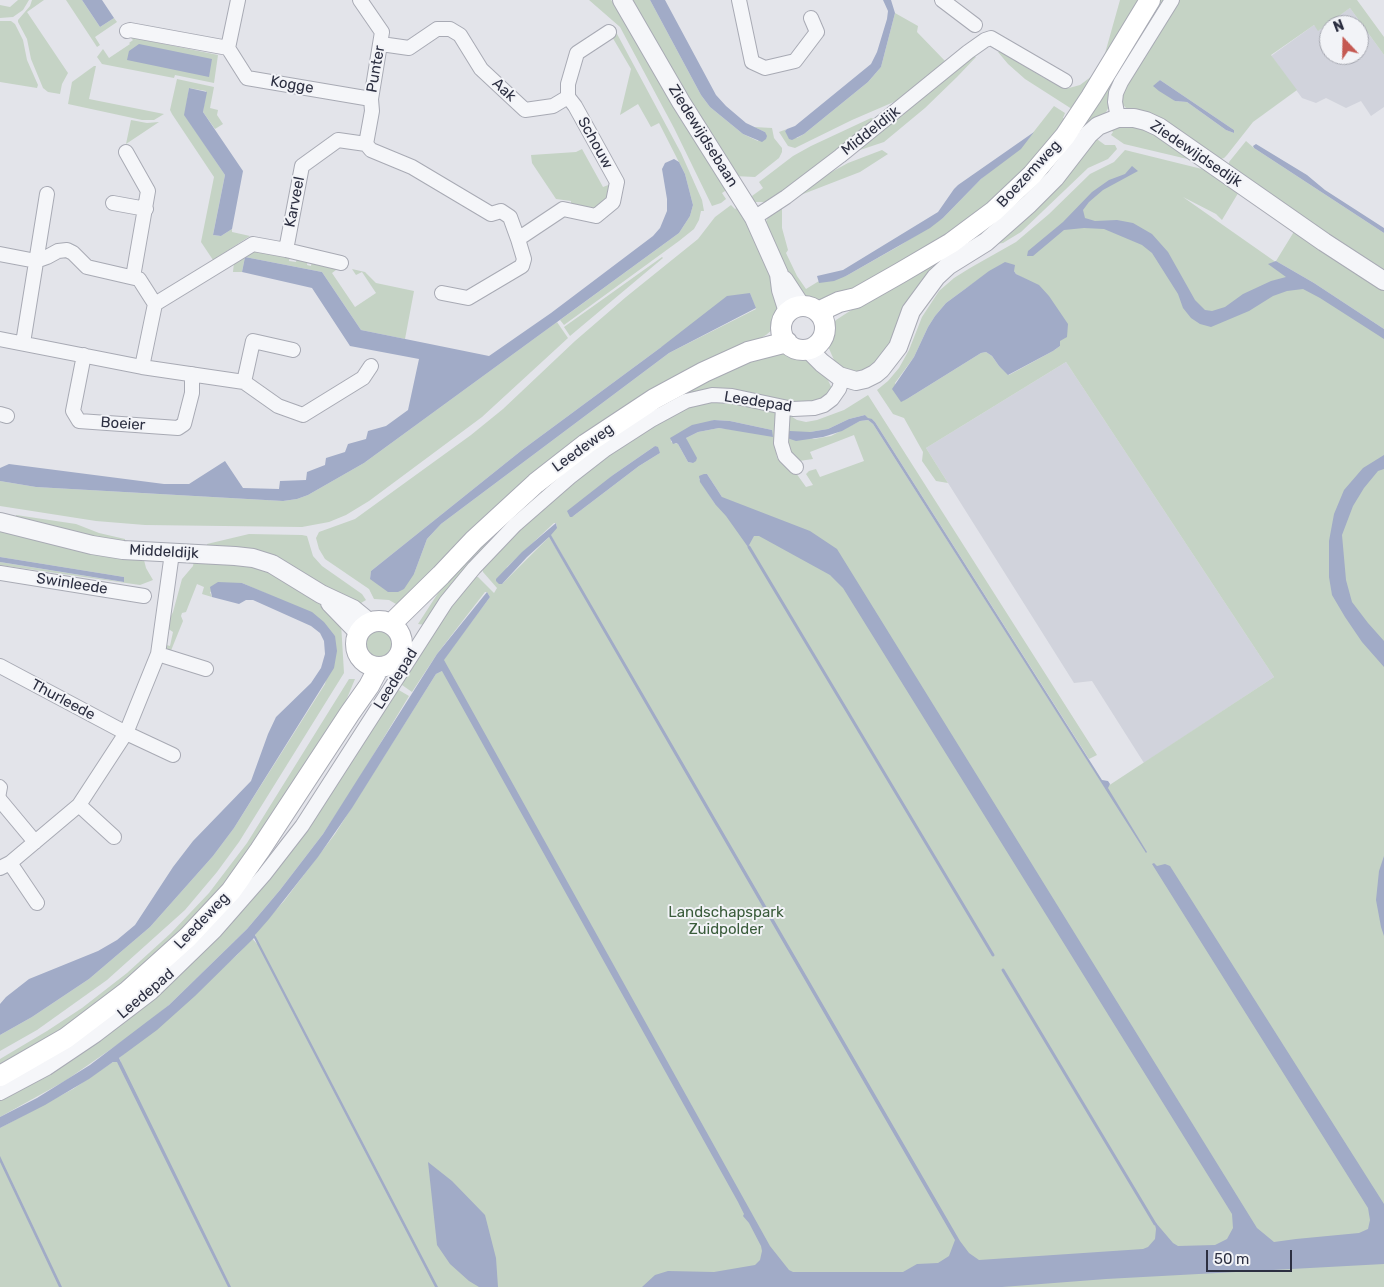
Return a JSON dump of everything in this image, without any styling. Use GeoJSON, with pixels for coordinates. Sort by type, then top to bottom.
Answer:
{"type":"FeatureCollection","features":[{"type":"Feature","properties":{"kind":"main road","name":"Boezemweg"},"geometry":{"type":"LineString","coordinates":[[804,327],[844,310],[856,298],[951,243],[994,211],[1032,176],[1070,128],[1150,0]]}},
{"type":"Feature","properties":{"kind":"main road","name":"Leedeweg"},"geometry":{"type":"LineString","coordinates":[[396,631],[429,599],[441,575],[474,540],[536,482],[586,444],[654,399],[704,372],[804,327]]}},
{"type":"Feature","properties":{"kind":"main road"},"geometry":{"type":"LineString","coordinates":[[378,621],[396,631],[401,648],[397,657],[389,664],[371,664],[356,648],[356,637],[364,628],[378,621]]}},
{"type":"Feature","properties":{"kind":"main road","name":"Leedeweg"},"geometry":{"type":"LineString","coordinates":[[0,1076],[66,1038],[128,991],[188,937],[231,891],[370,686],[371,664]]}},
{"type":"Feature","properties":{"kind":"street"},"geometry":{"type":"LineString","coordinates":[[127,31],[228,48],[238,0]]}},
{"type":"Feature","properties":{"kind":"street","name":"Punter"},"geometry":{"type":"LineString","coordinates":[[360,0],[382,32],[366,144]]}},
{"type":"Feature","properties":{"kind":"street","name":"Ziedewijdsebaan"},"geometry":{"type":"LineString","coordinates":[[622,0],[681,102],[754,218],[779,274],[788,285],[804,327]]}},
{"type":"Feature","properties":{"kind":"street"},"geometry":{"type":"LineString","coordinates":[[739,0],[752,62],[765,68],[795,61],[817,32],[811,18]]}},
{"type":"Feature","properties":{"kind":"street"},"geometry":{"type":"LineString","coordinates":[[942,0],[975,25]]}},
{"type":"Feature","properties":{"kind":"street"},"geometry":{"type":"LineString","coordinates":[[1118,118],[1115,102],[1116,93],[1121,82],[1172,0]]}},
{"type":"Feature","properties":{"kind":"street","name":"Aak"},"geometry":{"type":"LineString","coordinates":[[381,44],[409,48],[437,29],[450,29],[460,35],[481,69],[525,110],[553,106],[568,97]]}},
{"type":"Feature","properties":{"kind":"street"},"geometry":{"type":"LineString","coordinates":[[568,97],[568,84],[577,53],[609,32]]}},
{"type":"Feature","properties":{"kind":"street","name":"Middeldijk"},"geometry":{"type":"LineString","coordinates":[[754,218],[786,197],[840,156],[985,40],[991,38],[1065,81]]}},
{"type":"Feature","properties":{"kind":"street","name":"Kogge"},"geometry":{"type":"LineString","coordinates":[[228,48],[247,78],[371,100]]}},
{"type":"Feature","properties":{"kind":"street","name":"Schouw"},"geometry":{"type":"LineString","coordinates":[[518,239],[564,209],[596,216],[613,202],[617,182],[575,106],[568,97]]}},
{"type":"Feature","properties":{"kind":"street","name":"Ziedewijdsedijk"},"geometry":{"type":"LineString","coordinates":[[838,374],[856,381],[865,379],[881,369],[898,347],[911,311],[936,277],[950,265],[986,242],[1029,204],[1055,178],[1089,134],[1098,126],[1118,118],[1134,118],[1159,127],[1324,242],[1384,281]]}},
{"type":"Feature","properties":{"kind":"street","name":"Karveel"},"geometry":{"type":"LineString","coordinates":[[286,250],[302,166],[338,140],[366,144]]}},
{"type":"Feature","properties":{"kind":"street"},"geometry":{"type":"LineString","coordinates":[[366,144],[371,150],[412,167],[491,214],[501,211],[510,217],[524,259],[522,266],[468,298],[442,293]]}},
{"type":"Feature","properties":{"kind":"street"},"geometry":{"type":"LineString","coordinates":[[126,152],[148,191],[133,277]]}},
{"type":"Feature","properties":{"kind":"street"},"geometry":{"type":"LineString","coordinates":[[23,344],[47,194]]}},
{"type":"Feature","properties":{"kind":"street"},"geometry":{"type":"LineString","coordinates":[[114,203],[146,209]]}},
{"type":"Feature","properties":{"kind":"street"},"geometry":{"type":"LineString","coordinates":[[155,304],[253,244],[341,263]]}},
{"type":"Feature","properties":{"kind":"street"},"geometry":{"type":"LineString","coordinates":[[0,254],[36,261],[58,251],[66,250],[73,253],[87,267],[139,279],[155,304],[142,367]]}},
{"type":"Feature","properties":{"kind":"street"},"geometry":{"type":"LineString","coordinates":[[804,327],[822,364],[838,374]]}},
{"type":"Feature","properties":{"kind":"street"},"geometry":{"type":"LineString","coordinates":[[0,339],[84,354],[142,367],[244,382],[278,406],[303,415],[363,378],[371,366]]}},
{"type":"Feature","properties":{"kind":"street"},"geometry":{"type":"LineString","coordinates":[[244,382],[253,341],[293,350]]}},
{"type":"Feature","properties":{"kind":"street","name":"Boeier"},"geometry":{"type":"LineString","coordinates":[[84,354],[73,411],[78,421],[178,428],[184,424],[192,393],[192,374]]}},
{"type":"Feature","properties":{"kind":"street","name":"Leedepad"},"geometry":{"type":"LineString","coordinates":[[0,1094],[47,1068],[151,993],[215,931],[264,875],[302,826],[446,602],[515,525],[570,477],[606,449],[651,420],[698,397],[722,396],[793,409],[814,408],[824,405],[839,390],[838,374]]}},
{"type":"Feature","properties":{"kind":"street"},"geometry":{"type":"LineString","coordinates":[[784,407],[781,443],[785,456],[796,467]]}},
{"type":"Feature","properties":{"kind":"street","name":"Middeldijk"},"geometry":{"type":"LineString","coordinates":[[0,522],[92,545],[123,550],[235,556],[259,560],[272,564],[321,594],[353,608],[364,628]]}},
{"type":"Feature","properties":{"kind":"street"},"geometry":{"type":"LineString","coordinates":[[37,903],[5,865],[79,805],[126,733],[158,654],[172,553]]}},
{"type":"Feature","properties":{"kind":"street","name":"Swinleede"},"geometry":{"type":"LineString","coordinates":[[0,573],[144,596]]}},
{"type":"Feature","properties":{"kind":"street"},"geometry":{"type":"LineString","coordinates":[[158,654],[206,669]]}},
{"type":"Feature","properties":{"kind":"street","name":"Thurleede"},"geometry":{"type":"LineString","coordinates":[[0,666],[126,733],[174,755]]}},
{"type":"Feature","properties":{"kind":"street"},"geometry":{"type":"LineString","coordinates":[[0,785],[2,787],[0,799],[35,842]]}},
{"type":"Feature","properties":{"kind":"street"},"geometry":{"type":"LineString","coordinates":[[79,805],[114,837]]}},
{"type":"Feature","properties":{"kind":"shaded area"},"geometry":{"type":"Polygon","coordinates":[[[1350,8],[1355,15],[1340,15],[1350,8]]]}},
{"type":"Feature","properties":{"kind":"shaded area"},"geometry":{"type":"Polygon","coordinates":[[[1314,25],[1319,30],[1319,65],[1369,65],[1369,34],[1384,55],[1384,107],[1371,116],[1361,101],[1346,108],[1326,98],[1316,103],[1302,98],[1271,56],[1314,25]]]}},
{"type":"Feature","properties":{"kind":"shaded area"},"geometry":{"type":"Polygon","coordinates":[[[1066,362],[1274,677],[1144,763],[1092,681],[1074,683],[926,448],[1066,362]]]}},
{"type":"Feature","properties":{"kind":"green space"},"geometry":{"type":"Polygon","coordinates":[[[18,0],[29,0],[23,10],[13,17],[0,18],[0,5],[10,7],[18,0]]]}},
{"type":"Feature","properties":{"kind":"green space"},"geometry":{"type":"Polygon","coordinates":[[[32,0],[44,0],[27,12],[68,73],[62,84],[60,94],[48,92],[43,88],[31,59],[27,39],[18,22],[30,6],[32,0]]]}},
{"type":"Feature","properties":{"kind":"green space"},"geometry":{"type":"Polygon","coordinates":[[[66,0],[82,0],[100,27],[114,18],[117,22],[95,37],[100,45],[97,47],[66,0]]]}},
{"type":"Feature","properties":{"kind":"green space"},"geometry":{"type":"Polygon","coordinates":[[[589,0],[611,0],[620,9],[728,189],[722,193],[726,199],[721,203],[712,206],[674,128],[620,27],[589,0]]]}},
{"type":"Feature","properties":{"kind":"green space"},"geometry":{"type":"Polygon","coordinates":[[[631,0],[650,0],[701,95],[710,107],[743,134],[758,141],[765,132],[754,127],[772,128],[774,138],[782,148],[779,158],[755,177],[734,176],[685,97],[631,0]]]}},
{"type":"Feature","properties":{"kind":"green space"},"geometry":{"type":"Polygon","coordinates":[[[1120,0],[1143,0],[1075,111],[1025,79],[998,52],[1044,78],[1069,88],[1080,85],[1092,76],[1104,57],[1120,0]]]}},
{"type":"Feature","properties":{"kind":"green space"},"geometry":{"type":"Polygon","coordinates":[[[1158,0],[1166,0],[1105,114],[1011,214],[943,264],[884,356],[865,371],[841,367],[834,360],[827,344],[832,325],[836,320],[1001,213],[1158,0]]]}},
{"type":"Feature","properties":{"kind":"green space"},"geometry":{"type":"Polygon","coordinates":[[[1176,0],[1357,0],[1368,15],[1355,15],[1350,8],[1340,15],[1319,15],[1319,30],[1314,25],[1271,55],[1297,90],[1253,122],[1224,158],[1218,160],[1129,111],[1121,103],[1119,94],[1176,0]],[[1160,80],[1158,82],[1175,101],[1187,102],[1226,130],[1234,133],[1234,130],[1160,80]]]}},
{"type":"Feature","properties":{"kind":"green space"},"geometry":{"type":"Polygon","coordinates":[[[895,13],[918,26],[917,32],[946,62],[903,98],[795,148],[788,146],[779,132],[787,129],[785,131],[797,138],[804,134],[868,82],[881,67],[895,13]]]}},
{"type":"Feature","properties":{"kind":"green space"},"geometry":{"type":"Polygon","coordinates":[[[1369,16],[1384,37],[1384,55],[1369,34],[1369,16]]]}},
{"type":"Feature","properties":{"kind":"green space"},"geometry":{"type":"Polygon","coordinates":[[[0,21],[11,21],[15,24],[23,40],[27,60],[38,85],[37,88],[0,82],[0,21]]]}},
{"type":"Feature","properties":{"kind":"green space"},"geometry":{"type":"Polygon","coordinates":[[[616,32],[681,153],[702,200],[704,211],[701,211],[694,229],[564,325],[560,320],[679,233],[690,216],[693,205],[685,174],[659,123],[651,127],[638,104],[620,115],[631,69],[611,35],[616,32]]]}},
{"type":"Feature","properties":{"kind":"green space"},"geometry":{"type":"Polygon","coordinates":[[[130,37],[218,55],[214,83],[175,75],[174,78],[102,64],[97,57],[103,49],[109,58],[130,44],[133,40],[130,37]]]}},
{"type":"Feature","properties":{"kind":"green space"},"geometry":{"type":"Polygon","coordinates":[[[974,56],[976,57],[925,108],[884,142],[854,152],[948,75],[974,56]]]}},
{"type":"Feature","properties":{"kind":"green space"},"geometry":{"type":"Polygon","coordinates":[[[96,66],[89,99],[164,114],[154,120],[142,120],[68,104],[72,82],[96,66]]]}},
{"type":"Feature","properties":{"kind":"green space"},"geometry":{"type":"Polygon","coordinates":[[[177,79],[214,87],[210,108],[218,110],[217,115],[223,124],[215,129],[203,112],[206,91],[189,88],[185,115],[225,175],[213,235],[221,236],[232,229],[232,232],[250,236],[213,260],[201,242],[214,177],[170,110],[177,79]]]}},
{"type":"Feature","properties":{"kind":"green space"},"geometry":{"type":"Polygon","coordinates":[[[1054,106],[1065,113],[1063,118],[1068,120],[1019,180],[953,233],[854,292],[816,304],[806,301],[798,295],[764,226],[770,213],[782,207],[782,228],[788,250],[786,253],[797,276],[806,289],[819,281],[846,276],[943,218],[981,179],[1028,139],[1054,106]]]}},
{"type":"Feature","properties":{"kind":"green space"},"geometry":{"type":"Polygon","coordinates":[[[871,118],[876,119],[788,189],[765,202],[753,202],[752,196],[763,188],[759,182],[793,156],[871,118]]]}},
{"type":"Feature","properties":{"kind":"green space"},"geometry":{"type":"Polygon","coordinates":[[[131,120],[147,123],[159,122],[126,144],[131,120]]]}},
{"type":"Feature","properties":{"kind":"green space"},"geometry":{"type":"Polygon","coordinates":[[[1124,125],[1144,127],[1200,162],[1124,144],[1111,135],[1113,132],[1109,128],[1124,125]]]}},
{"type":"Feature","properties":{"kind":"green space"},"geometry":{"type":"Polygon","coordinates":[[[1094,137],[1105,145],[1115,145],[1117,149],[1108,159],[1088,168],[1021,232],[1003,243],[996,244],[1094,137]]]}},
{"type":"Feature","properties":{"kind":"green space"},"geometry":{"type":"Polygon","coordinates":[[[1246,141],[1384,233],[1384,277],[1229,167],[1229,162],[1246,141]]]}},
{"type":"Feature","properties":{"kind":"green space"},"geometry":{"type":"Polygon","coordinates":[[[582,149],[603,187],[611,184],[609,200],[593,211],[571,207],[571,201],[556,199],[532,163],[531,155],[576,152],[582,149]]]}},
{"type":"Feature","properties":{"kind":"green space"},"geometry":{"type":"Polygon","coordinates":[[[882,150],[888,154],[860,172],[798,196],[815,181],[848,163],[882,150]]]}},
{"type":"Feature","properties":{"kind":"green space","name":"Landschapspark Zuidpolder"},"geometry":{"type":"Polygon","coordinates":[[[1125,150],[1206,170],[1240,190],[1222,220],[1216,214],[1183,197],[1384,338],[1384,1287],[0,1287],[0,1128],[73,1089],[113,1062],[121,1062],[119,1058],[237,955],[252,938],[257,944],[255,933],[284,901],[335,834],[436,674],[442,671],[444,659],[490,597],[485,592],[437,654],[412,692],[400,683],[426,640],[473,576],[478,577],[494,593],[497,588],[483,572],[482,566],[515,533],[603,457],[683,407],[718,399],[775,410],[777,413],[775,445],[777,458],[796,473],[806,487],[813,485],[806,474],[809,471],[816,469],[820,477],[864,461],[854,435],[810,452],[813,459],[799,461],[795,459],[785,444],[789,415],[797,420],[806,422],[817,420],[844,410],[868,395],[1097,755],[1089,759],[875,422],[872,419],[868,419],[865,415],[849,419],[828,429],[793,432],[814,439],[831,436],[860,421],[868,420],[873,424],[1105,788],[1274,677],[1066,362],[926,448],[948,483],[936,481],[922,461],[923,452],[904,418],[893,414],[877,390],[899,368],[909,350],[922,317],[939,291],[954,278],[1016,242],[1049,214],[1090,174],[1114,162],[1125,150]],[[1002,264],[946,303],[935,316],[914,357],[895,383],[901,401],[981,353],[986,352],[992,356],[1009,375],[1060,346],[1027,280],[1016,274],[1010,265],[1002,264]],[[714,420],[671,440],[671,442],[678,444],[688,462],[693,463],[686,438],[698,432],[719,428],[772,430],[730,421],[714,420]],[[655,446],[613,475],[572,517],[639,466],[660,453],[655,446]],[[707,474],[699,479],[715,504],[722,497],[707,474]],[[556,523],[507,567],[502,584],[549,537],[563,560],[564,558],[550,534],[557,526],[556,523]]]}},
{"type":"Feature","properties":{"kind":"green space"},"geometry":{"type":"Polygon","coordinates":[[[731,205],[735,209],[739,206],[759,245],[782,307],[779,324],[766,335],[641,404],[403,608],[389,600],[374,599],[369,589],[325,559],[319,549],[316,538],[319,532],[355,519],[471,435],[503,409],[575,341],[698,239],[715,217],[731,205]],[[750,293],[660,348],[522,450],[371,571],[370,579],[414,574],[427,539],[441,524],[669,353],[756,309],[750,293]]]}},
{"type":"Feature","properties":{"kind":"green space"},"geometry":{"type":"Polygon","coordinates":[[[1295,230],[1384,288],[1384,329],[1314,283],[1276,261],[1295,230]]]}},
{"type":"Feature","properties":{"kind":"green space"},"geometry":{"type":"Polygon","coordinates":[[[255,251],[290,256],[289,261],[296,262],[297,258],[308,260],[307,265],[311,266],[312,260],[333,265],[336,270],[332,273],[355,307],[376,293],[362,272],[356,275],[352,269],[365,272],[376,283],[414,291],[405,339],[361,330],[322,272],[245,257],[242,272],[233,272],[234,262],[255,251]]]}},
{"type":"Feature","properties":{"kind":"green space"},"geometry":{"type":"Polygon","coordinates":[[[663,258],[570,336],[564,327],[663,258]]]}},
{"type":"Feature","properties":{"kind":"green space"},"geometry":{"type":"Polygon","coordinates":[[[557,322],[568,338],[482,417],[369,501],[346,515],[329,522],[302,527],[145,525],[96,521],[0,506],[0,481],[36,487],[283,501],[297,499],[308,495],[364,463],[557,322]]]}},
{"type":"Feature","properties":{"kind":"green space"},"geometry":{"type":"Polygon","coordinates":[[[786,349],[805,356],[820,368],[828,380],[833,391],[817,405],[733,391],[719,391],[580,464],[425,625],[418,624],[442,587],[507,517],[623,426],[738,363],[786,349]]]}},
{"type":"Feature","properties":{"kind":"green space"},"geometry":{"type":"Polygon","coordinates":[[[16,515],[76,524],[99,533],[125,539],[125,542],[42,527],[43,523],[16,517],[16,515]]]}},
{"type":"Feature","properties":{"kind":"green space"},"geometry":{"type":"Polygon","coordinates":[[[0,528],[144,560],[153,580],[140,585],[0,565],[0,562],[123,582],[124,577],[0,557],[0,528]]]}},
{"type":"Feature","properties":{"kind":"green space"},"geometry":{"type":"Polygon","coordinates":[[[249,534],[307,536],[313,556],[322,566],[362,594],[366,600],[356,606],[207,547],[207,544],[249,534]]]}},
{"type":"Feature","properties":{"kind":"green space"},"geometry":{"type":"Polygon","coordinates":[[[194,561],[254,563],[328,607],[341,623],[344,673],[239,842],[185,910],[107,980],[37,1030],[0,1051],[0,1035],[32,1017],[89,979],[150,927],[213,856],[234,828],[325,684],[335,636],[272,596],[242,583],[210,592],[212,597],[202,594],[204,587],[197,584],[186,612],[182,613],[183,621],[168,654],[163,644],[170,646],[173,632],[167,628],[167,624],[173,612],[182,579],[193,566],[194,561]]]}},
{"type":"Feature","properties":{"kind":"green space"},"geometry":{"type":"Polygon","coordinates":[[[378,629],[388,633],[392,643],[388,653],[378,657],[368,653],[364,643],[368,633],[378,629]]]}},
{"type":"Feature","properties":{"kind":"green space"},"geometry":{"type":"Polygon","coordinates":[[[349,679],[355,679],[345,703],[292,790],[215,897],[140,970],[52,1036],[0,1066],[0,1059],[82,1008],[127,973],[171,933],[209,893],[247,843],[349,679]]]}},
{"type":"Feature","properties":{"kind":"green space"},"geometry":{"type":"Polygon","coordinates":[[[397,689],[409,696],[352,790],[323,834],[247,929],[169,1005],[140,1029],[65,1081],[0,1117],[0,1098],[229,923],[397,689]]]}},
{"type":"Feature","properties":{"kind":"water"},"geometry":{"type":"Polygon","coordinates":[[[82,0],[102,0],[114,18],[100,27],[82,0]]]}},
{"type":"Feature","properties":{"kind":"water"},"geometry":{"type":"Polygon","coordinates":[[[650,0],[665,0],[716,95],[746,123],[765,132],[766,139],[762,142],[743,134],[710,107],[701,95],[650,0]]]}},
{"type":"Feature","properties":{"kind":"water"},"geometry":{"type":"Polygon","coordinates":[[[883,0],[891,0],[895,13],[881,67],[868,82],[804,134],[792,140],[789,139],[785,131],[787,129],[795,126],[871,64],[877,52],[887,19],[888,11],[883,0]]]}},
{"type":"Feature","properties":{"kind":"water"},"geometry":{"type":"Polygon","coordinates":[[[139,44],[212,59],[209,77],[127,60],[129,51],[139,44]]]}},
{"type":"Feature","properties":{"kind":"water"},"geometry":{"type":"Polygon","coordinates":[[[1160,80],[1234,130],[1234,133],[1226,130],[1187,102],[1175,101],[1159,91],[1153,86],[1160,80]]]}},
{"type":"Feature","properties":{"kind":"water"},"geometry":{"type":"Polygon","coordinates":[[[189,88],[207,92],[203,112],[243,171],[232,229],[221,236],[213,235],[225,175],[184,115],[189,88]]]}},
{"type":"Feature","properties":{"kind":"water"},"geometry":{"type":"Polygon","coordinates":[[[1034,132],[1021,149],[981,179],[943,218],[930,228],[846,276],[834,281],[819,283],[817,276],[843,270],[938,212],[958,185],[1034,132]]]}},
{"type":"Feature","properties":{"kind":"water"},"geometry":{"type":"Polygon","coordinates":[[[1256,144],[1307,175],[1325,190],[1384,228],[1384,233],[1254,148],[1253,146],[1256,144]]]}},
{"type":"Feature","properties":{"kind":"water"},"geometry":{"type":"Polygon","coordinates":[[[674,159],[679,162],[685,174],[693,205],[690,216],[679,233],[364,463],[308,495],[283,501],[36,487],[0,481],[0,468],[9,464],[164,484],[189,484],[225,461],[243,488],[279,489],[280,481],[306,480],[307,472],[325,465],[326,458],[345,452],[348,444],[366,439],[368,431],[386,426],[408,410],[419,359],[350,346],[312,288],[242,272],[245,257],[322,272],[361,330],[489,356],[551,313],[653,236],[660,228],[667,211],[662,169],[665,163],[674,159]]]}},
{"type":"Feature","properties":{"kind":"water"},"geometry":{"type":"Polygon","coordinates":[[[1132,166],[1138,171],[1103,190],[1089,202],[1083,210],[1085,218],[1095,221],[1117,220],[1133,223],[1152,234],[1168,252],[1195,300],[1205,310],[1212,311],[1225,307],[1243,294],[1271,281],[1286,277],[1268,264],[1276,261],[1314,283],[1384,329],[1384,339],[1303,289],[1287,291],[1273,296],[1249,311],[1211,327],[1200,324],[1191,318],[1183,308],[1178,294],[1152,253],[1142,245],[1104,229],[1064,230],[1033,256],[1027,256],[1028,251],[1063,222],[1092,192],[1109,180],[1125,174],[1132,166]]]}},
{"type":"Feature","properties":{"kind":"water"},"geometry":{"type":"Polygon","coordinates":[[[1005,262],[1015,265],[1014,271],[1016,274],[1039,285],[1049,296],[1068,324],[1067,337],[1060,341],[1060,346],[1053,351],[1008,375],[992,356],[986,352],[981,353],[901,402],[892,389],[914,357],[935,316],[946,303],[989,271],[1005,262]]]}},
{"type":"Feature","properties":{"kind":"water"},"geometry":{"type":"Polygon","coordinates":[[[750,293],[756,308],[669,353],[441,524],[427,539],[414,574],[404,589],[398,592],[388,592],[370,579],[371,571],[522,450],[727,296],[750,293]]]}},
{"type":"Feature","properties":{"kind":"water"},"geometry":{"type":"Polygon","coordinates":[[[865,415],[875,422],[1102,780],[1108,781],[1110,784],[1108,788],[1146,853],[873,424],[868,420],[860,421],[842,431],[823,437],[796,441],[787,438],[790,431],[810,432],[828,429],[849,419],[865,415]]]}},
{"type":"Feature","properties":{"kind":"water"},"geometry":{"type":"Polygon","coordinates":[[[714,420],[730,421],[772,430],[773,437],[719,428],[698,432],[686,438],[697,458],[693,463],[688,462],[678,444],[673,444],[670,438],[692,425],[714,420]]]}},
{"type":"Feature","properties":{"kind":"water"},"geometry":{"type":"Polygon","coordinates":[[[655,446],[658,447],[660,453],[639,466],[570,517],[567,511],[613,475],[655,446]]]}},
{"type":"Feature","properties":{"kind":"water"},"geometry":{"type":"Polygon","coordinates":[[[1384,455],[1384,469],[1378,471],[1364,488],[1353,506],[1342,535],[1346,580],[1352,602],[1384,641],[1384,667],[1362,642],[1332,595],[1329,577],[1329,541],[1334,514],[1344,490],[1363,468],[1384,455]]]}},
{"type":"Feature","properties":{"kind":"water"},"geometry":{"type":"Polygon","coordinates":[[[707,474],[722,497],[810,531],[837,549],[1257,1228],[1274,1242],[1359,1233],[1368,1229],[1370,1220],[1368,1208],[1152,864],[1170,866],[1384,1204],[1384,1264],[1106,1279],[1002,1287],[642,1287],[655,1275],[668,1271],[714,1272],[755,1265],[760,1260],[761,1246],[442,671],[436,674],[352,808],[318,857],[255,935],[438,1287],[435,1287],[254,938],[157,1030],[119,1058],[231,1287],[228,1287],[117,1062],[113,1062],[89,1079],[45,1105],[0,1128],[0,1117],[37,1098],[90,1065],[169,1005],[247,929],[323,834],[437,654],[487,592],[490,597],[444,660],[770,1246],[789,1270],[793,1272],[903,1272],[917,1264],[938,1263],[949,1256],[955,1240],[549,537],[502,584],[496,581],[522,552],[556,523],[557,528],[551,535],[960,1241],[969,1253],[979,1260],[1143,1249],[1148,1247],[1155,1239],[1156,1223],[1173,1243],[1178,1246],[1215,1245],[1227,1239],[1233,1228],[1232,1214],[843,588],[830,575],[759,536],[754,536],[748,547],[700,482],[699,476],[707,474]]]}},
{"type":"Feature","properties":{"kind":"water"},"geometry":{"type":"Polygon","coordinates":[[[0,557],[124,577],[124,582],[0,562],[0,557]]]}},
{"type":"Feature","properties":{"kind":"water"},"geometry":{"type":"Polygon","coordinates":[[[218,582],[242,583],[312,612],[324,622],[335,636],[337,651],[334,668],[234,828],[213,856],[150,927],[89,979],[32,1017],[0,1035],[0,1004],[6,997],[29,979],[98,951],[117,940],[135,925],[173,867],[193,841],[251,781],[276,717],[311,683],[321,668],[325,654],[324,641],[320,633],[311,626],[253,600],[246,600],[239,604],[212,597],[210,587],[218,582]]]}},
{"type":"Feature","properties":{"kind":"water"},"geometry":{"type":"Polygon","coordinates":[[[1384,856],[1384,936],[1376,900],[1379,871],[1384,856]]]}},
{"type":"Feature","properties":{"kind":"water"},"geometry":{"type":"Polygon","coordinates":[[[0,1156],[62,1287],[59,1287],[0,1162],[0,1156]]]}},
{"type":"Feature","properties":{"kind":"water"},"geometry":{"type":"Polygon","coordinates":[[[428,1162],[452,1181],[485,1215],[496,1258],[498,1287],[479,1287],[469,1281],[450,1264],[437,1245],[428,1162]]]}},
{"type":"Feature","properties":{"kind":"waterway"},"geometry":{"type":"LineString","coordinates":[[749,547],[993,955]]}},
{"type":"Feature","properties":{"kind":"waterway"},"geometry":{"type":"LineString","coordinates":[[1003,970],[1155,1224]]}}]}
